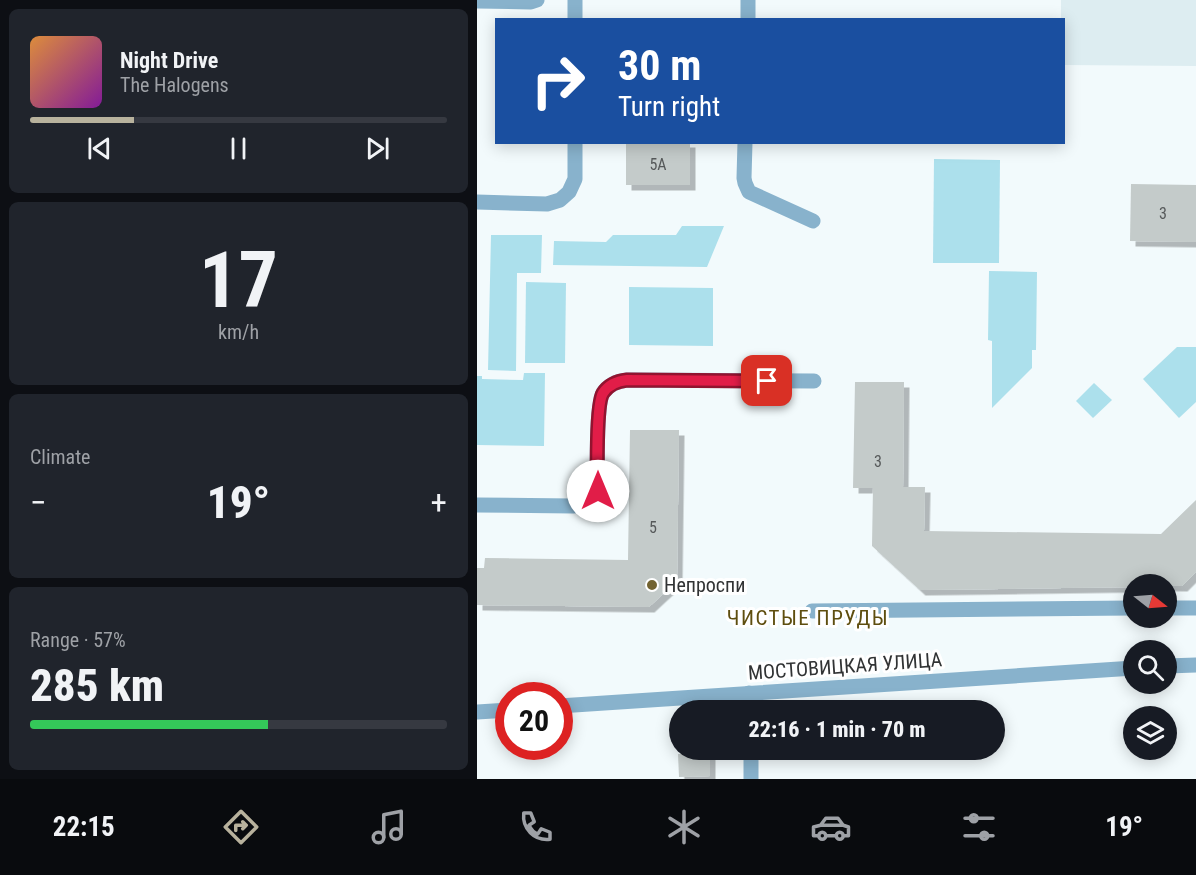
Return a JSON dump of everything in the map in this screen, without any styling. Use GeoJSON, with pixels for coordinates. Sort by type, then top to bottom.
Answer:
{"type":"FeatureCollection","features":[{"type":"Feature","properties":{"kind":"street"},"geometry":{"type":"LineString","coordinates":[[477,1],[531,2],[537,0]]}},
{"type":"Feature","properties":{"kind":"street"},"geometry":{"type":"LineString","coordinates":[[575,0],[575,18]]}},
{"type":"Feature","properties":{"kind":"street"},"geometry":{"type":"LineString","coordinates":[[748,0],[748,18]]}},
{"type":"Feature","properties":{"kind":"street"},"geometry":{"type":"LineString","coordinates":[[477,202],[547,204],[560,200],[569,192],[575,179],[575,144]]}},
{"type":"Feature","properties":{"kind":"street"},"geometry":{"type":"LineString","coordinates":[[745,144],[744,178],[749,192],[813,221]]}},
{"type":"Feature","properties":{"kind":"street"},"geometry":{"type":"LineString","coordinates":[[477,505],[585,506],[592,500],[598,491],[599,407],[603,393],[616,382],[627,380],[814,381]]}},
{"type":"Feature","properties":{"kind":"street"},"geometry":{"type":"LineString","coordinates":[[812,611],[1123,608]]}},
{"type":"Feature","properties":{"kind":"street"},"geometry":{"type":"LineString","coordinates":[[1177,608],[1196,608]]}},
{"type":"Feature","properties":{"kind":"street"},"geometry":{"type":"LineString","coordinates":[[1177,665],[1196,664]]}},
{"type":"Feature","properties":{"kind":"street","name":"МОСТОВИЦКАЯ УЛИЦА"},"geometry":{"type":"LineString","coordinates":[[573,705],[1123,669]]}},
{"type":"Feature","properties":{"kind":"street"},"geometry":{"type":"LineString","coordinates":[[749,693],[749,700]]}},
{"type":"Feature","properties":{"kind":"street"},"geometry":{"type":"LineString","coordinates":[[477,712],[495,711]]}},
{"type":"Feature","properties":{"kind":"street"},"geometry":{"type":"LineString","coordinates":[[751,760],[751,779]]}},
{"type":"Feature","properties":{"kind":"shaded area"},"geometry":{"type":"Polygon","coordinates":[[[1061,0],[1196,0],[1196,66],[1065,65],[1065,18],[1061,18],[1061,0]]]}},
{"type":"Feature","properties":{"kind":"shaded area"},"geometry":{"type":"Polygon","coordinates":[[[934,159],[1000,160],[999,263],[933,263],[934,159]]]}},
{"type":"Feature","properties":{"kind":"shaded area"},"geometry":{"type":"Polygon","coordinates":[[[682,226],[724,226],[707,267],[553,265],[554,241],[606,242],[613,235],[676,235],[682,226]]]}},
{"type":"Feature","properties":{"kind":"shaded area"},"geometry":{"type":"Polygon","coordinates":[[[491,235],[542,235],[541,273],[517,273],[516,371],[488,370],[491,235]]]}},
{"type":"Feature","properties":{"kind":"shaded area"},"geometry":{"type":"Polygon","coordinates":[[[989,271],[1037,272],[1036,350],[1032,350],[1032,368],[992,408],[992,341],[988,340],[989,271]]]}},
{"type":"Feature","properties":{"kind":"shaded area"},"geometry":{"type":"Polygon","coordinates":[[[526,282],[566,283],[565,363],[525,363],[526,282]]]}},
{"type":"Feature","properties":{"kind":"shaded area"},"geometry":{"type":"Polygon","coordinates":[[[629,287],[713,288],[713,346],[629,345],[629,287]]]}},
{"type":"Feature","properties":{"kind":"shaded area"},"geometry":{"type":"Polygon","coordinates":[[[1177,347],[1196,347],[1196,402],[1179,418],[1143,379],[1177,347]]]}},
{"type":"Feature","properties":{"kind":"shaded area"},"geometry":{"type":"Polygon","coordinates":[[[524,373],[545,373],[544,446],[477,445],[477,376],[482,376],[482,379],[523,380],[524,373]]]}},
{"type":"Feature","properties":{"kind":"shaded area"},"geometry":{"type":"Polygon","coordinates":[[[1094,383],[1112,400],[1093,418],[1076,401],[1094,383]]]}},
{"type":"Feature","properties":{"kind":"building"},"geometry":{"type":"Polygon","coordinates":[[[626,144],[690,144],[690,185],[626,185],[626,144]]]}},
{"type":"Feature","properties":{"kind":"building"},"geometry":{"type":"Polygon","coordinates":[[[1131,184],[1196,185],[1196,242],[1130,241],[1131,184]]]}},
{"type":"Feature","properties":{"kind":"building"},"geometry":{"type":"Polygon","coordinates":[[[855,382],[904,382],[903,487],[925,487],[924,531],[1161,534],[1196,500],[1196,572],[1182,586],[1177,586],[1177,574],[1123,574],[1123,587],[920,590],[872,546],[873,488],[853,488],[855,382]]]}},
{"type":"Feature","properties":{"kind":"building"},"geometry":{"type":"Polygon","coordinates":[[[630,430],[679,430],[677,581],[649,607],[477,605],[477,568],[484,568],[485,558],[628,560],[630,430]]]}},
{"type":"Feature","properties":{"kind":"building"},"geometry":{"type":"Polygon","coordinates":[[[678,760],[710,760],[710,776],[679,777],[678,760]]]}},
{"type":"Feature","properties":{"kind":"place","name":"Непроспи"},"geometry":{"type":"Point","coordinates":[652,585]}},
{"type":"Feature","properties":{"kind":"district","name":"ЧИСТЫЕ ПРУДЫ"},"geometry":{"type":"Point","coordinates":[808,618]}},
{"type":"Feature","properties":{"kind":"route"},"geometry":{"type":"LineString","coordinates":[[598,491],[599,407],[603,393],[616,382],[627,380],[767,381]]}}]}
